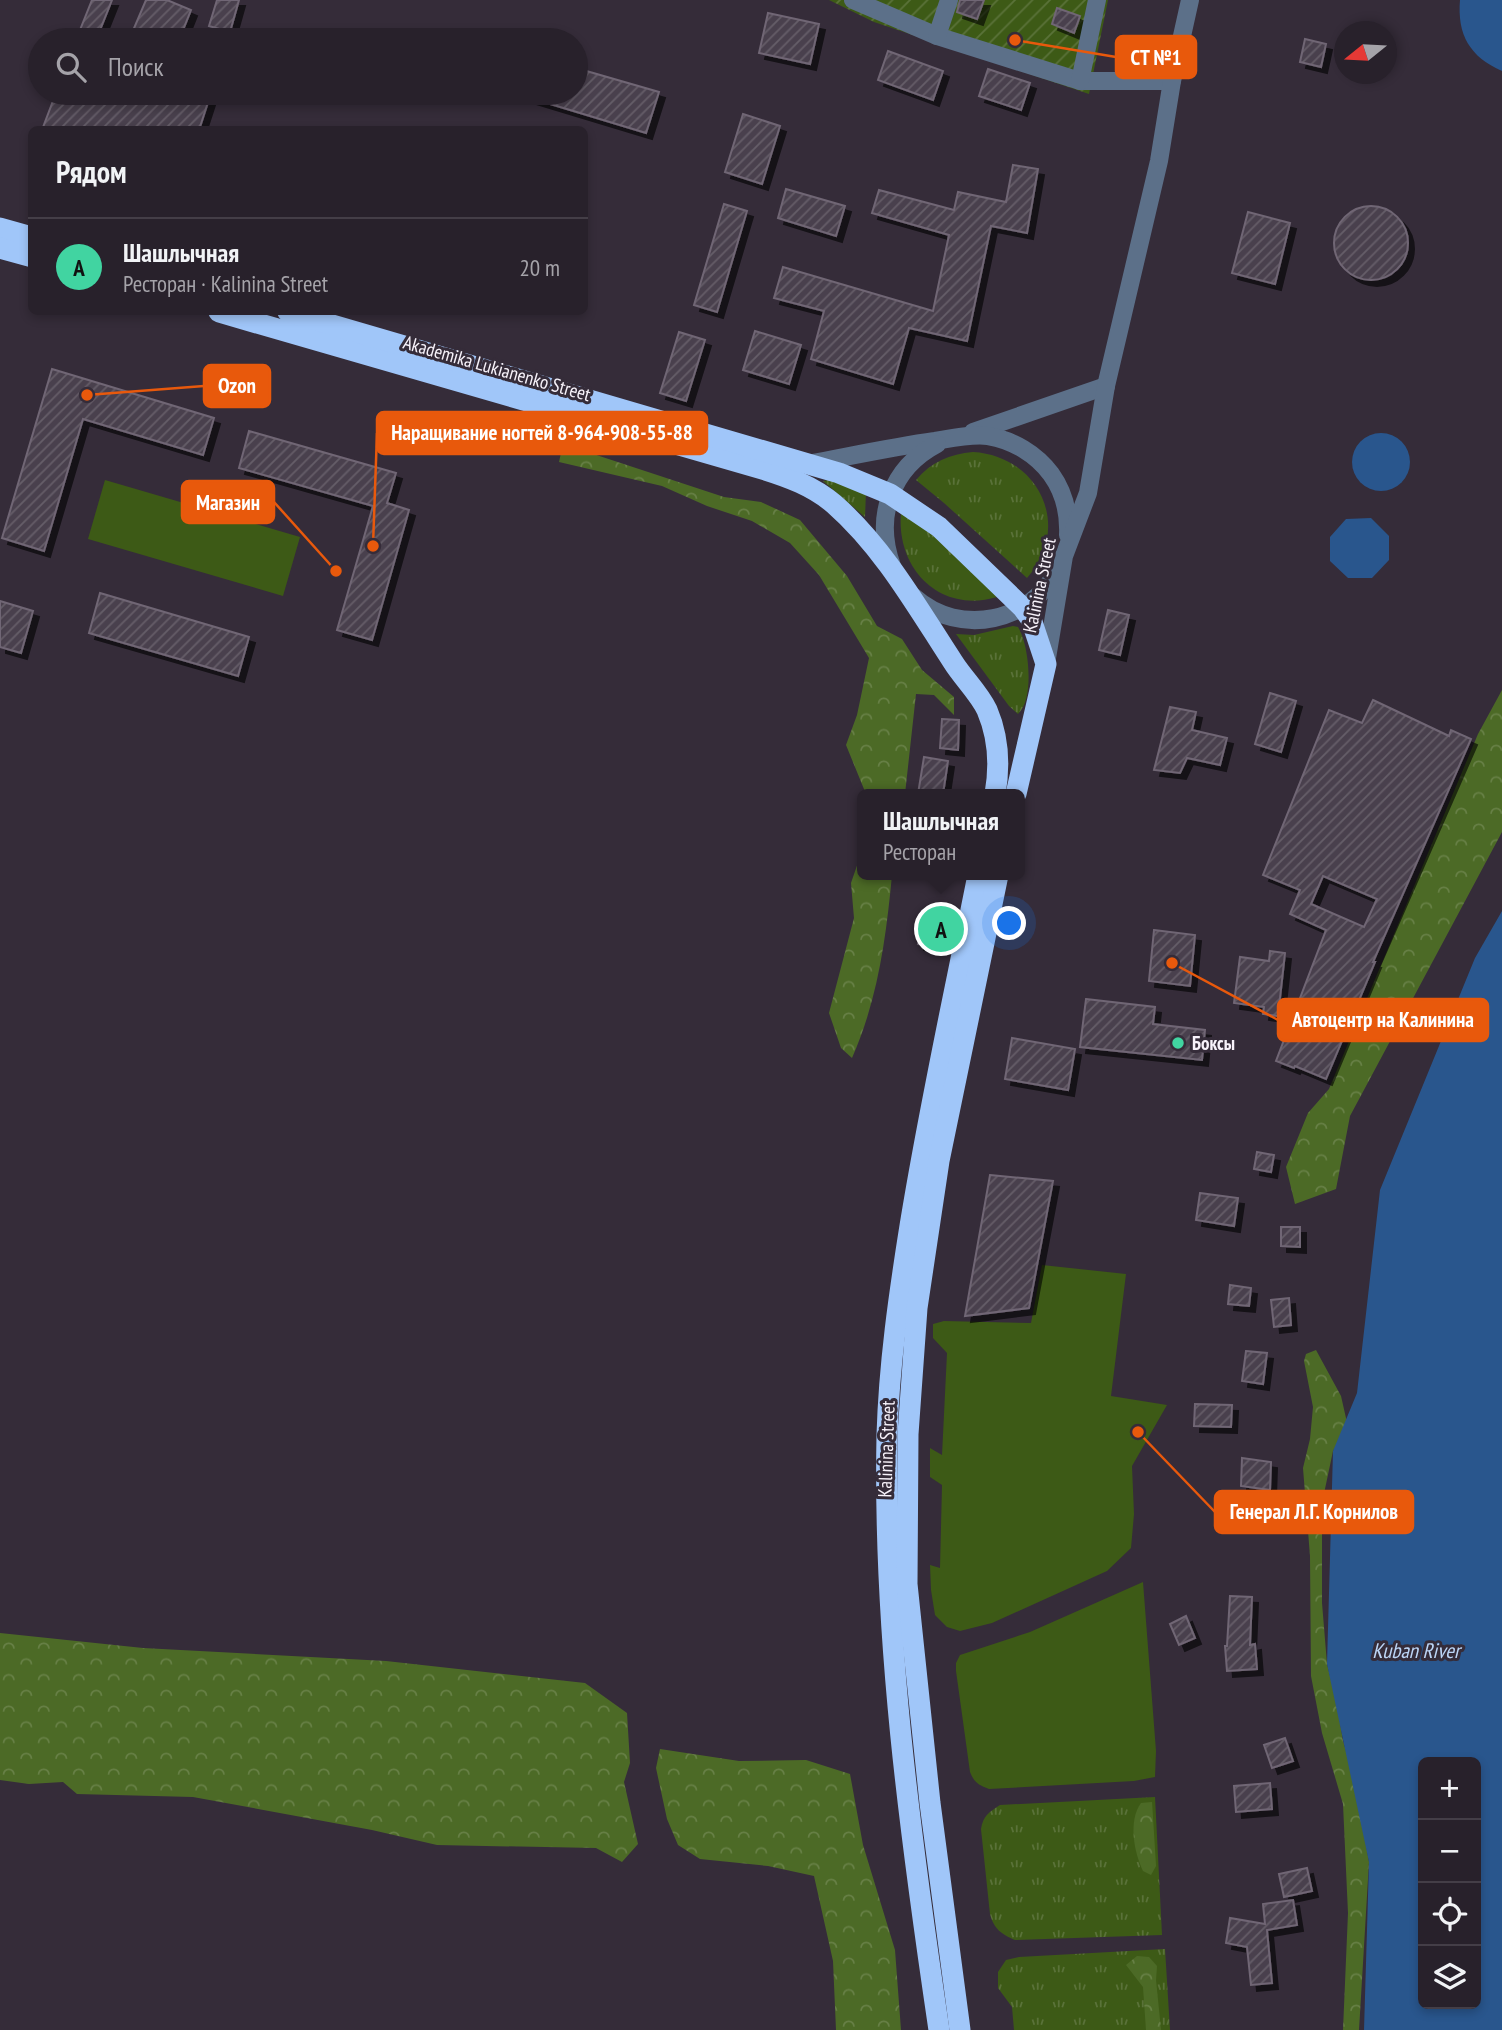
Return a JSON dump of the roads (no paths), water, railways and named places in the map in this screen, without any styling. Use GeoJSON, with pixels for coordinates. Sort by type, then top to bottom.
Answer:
{"type":"FeatureCollection","features":[{"type":"Feature","properties":{"kind":"highway"},"geometry":{"type":"LineString","coordinates":[[0,228],[28,236]]}},
{"type":"Feature","properties":{"kind":"highway"},"geometry":{"type":"LineString","coordinates":[[0,248],[28,256]]}},
{"type":"Feature","properties":{"kind":"highway","name":"Akademika Lukianenko Street"},"geometry":{"type":"LineString","coordinates":[[230,315],[764,460]]}},
{"type":"Feature","properties":{"kind":"highway","name":"Akademika Lukianenko Street"},"geometry":{"type":"LineString","coordinates":[[298,315],[764,460]]}},
{"type":"Feature","properties":{"kind":"highway"},"geometry":{"type":"LineString","coordinates":[[764,460],[807,464],[839,473],[890,494],[939,527],[1023,608],[1031,619],[1046,664]]}},
{"type":"Feature","properties":{"kind":"highway"},"geometry":{"type":"LineString","coordinates":[[764,460],[834,504],[912,594],[954,664],[986,709],[996,739],[999,771],[996,789]]}},
{"type":"Feature","properties":{"kind":"highway","name":"Kalinina Street"},"geometry":{"type":"LineString","coordinates":[[1017,789],[1046,664]]}},
{"type":"Feature","properties":{"kind":"highway","name":"Kalinina Street"},"geometry":{"type":"LineString","coordinates":[[939,2030],[902,1736],[888,1585],[887,1433],[897,1306],[921,1158],[977,880]]}},
{"type":"Feature","properties":{"kind":"highway","name":"Kalinina Street"},"geometry":{"type":"LineString","coordinates":[[960,2030],[930,1803],[907,1584],[908,1434],[918,1308],[939,1161],[997,880]]}},
{"type":"Feature","properties":{"kind":"street"},"geometry":{"type":"LineString","coordinates":[[853,0],[937,36],[1080,80],[1171,81]]}},
{"type":"Feature","properties":{"kind":"street"},"geometry":{"type":"LineString","coordinates":[[937,36],[949,0]]}},
{"type":"Feature","properties":{"kind":"street"},"geometry":{"type":"LineString","coordinates":[[1080,80],[1097,0]]}},
{"type":"Feature","properties":{"kind":"street","name":"Kalinina Street"},"geometry":{"type":"LineString","coordinates":[[1046,664],[1064,556],[1088,493],[1106,386],[1158,161],[1171,81],[1190,0]]}},
{"type":"Feature","properties":{"kind":"street"},"geometry":{"type":"LineString","coordinates":[[895,573],[884,539],[885,512],[899,476],[912,461],[928,449],[956,438],[1106,386]]}},
{"type":"Feature","properties":{"kind":"street"},"geometry":{"type":"LineString","coordinates":[[807,464],[886,448],[973,436],[998,438],[1021,447],[1041,463],[1056,483],[1066,506],[1068,531],[1064,556],[1049,586],[1023,608],[997,618],[960,620],[934,611],[912,594]]}},
{"type":"Feature","properties":{"kind":"water"},"geometry":{"type":"Polygon","coordinates":[[[1460,0],[1502,0],[1502,71],[1482,59],[1468,43],[1461,24],[1460,0]]]}},
{"type":"Feature","properties":{"kind":"water"},"geometry":{"type":"Polygon","coordinates":[[[1381,433],[1397,438],[1405,446],[1410,462],[1405,478],[1397,486],[1381,491],[1365,486],[1357,478],[1352,462],[1357,446],[1365,438],[1381,433]]]}},
{"type":"Feature","properties":{"kind":"water"},"geometry":{"type":"Polygon","coordinates":[[[1371,518],[1389,536],[1389,560],[1372,578],[1348,578],[1330,561],[1330,537],[1346,519],[1371,518]]]}},
{"type":"Feature","properties":{"kind":"water","name":"Kuban River"},"geometry":{"type":"Polygon","coordinates":[[[1502,911],[1502,2030],[1364,2030],[1369,1862],[1327,1664],[1333,1451],[1357,1393],[1380,1190],[1475,958],[1502,911]]]}},
{"type":"Feature","properties":{"kind":"place","name":"СТ №1"},"geometry":{"type":"Point","coordinates":[1015,40]}},
{"type":"Feature","properties":{"kind":"place","name":"Ozon"},"geometry":{"type":"Point","coordinates":[87,395]}},
{"type":"Feature","properties":{"kind":"place","name":"Наращивание ногтей 8-964-908-55-88"},"geometry":{"type":"Point","coordinates":[373,546]}},
{"type":"Feature","properties":{"kind":"place","name":"Магазин"},"geometry":{"type":"Point","coordinates":[336,571]}},
{"type":"Feature","properties":{"kind":"place","name":"Шашлычная"},"geometry":{"type":"Point","coordinates":[941,929]}},
{"type":"Feature","properties":{"kind":"place","name":"Автоцентр на Калинина"},"geometry":{"type":"Point","coordinates":[1172,963]}},
{"type":"Feature","properties":{"kind":"place","name":"Боксы"},"geometry":{"type":"Point","coordinates":[1178,1043]}},
{"type":"Feature","properties":{"kind":"place","name":"Генерал Л.Г. Корнилов"},"geometry":{"type":"Point","coordinates":[1138,1432]}}]}
